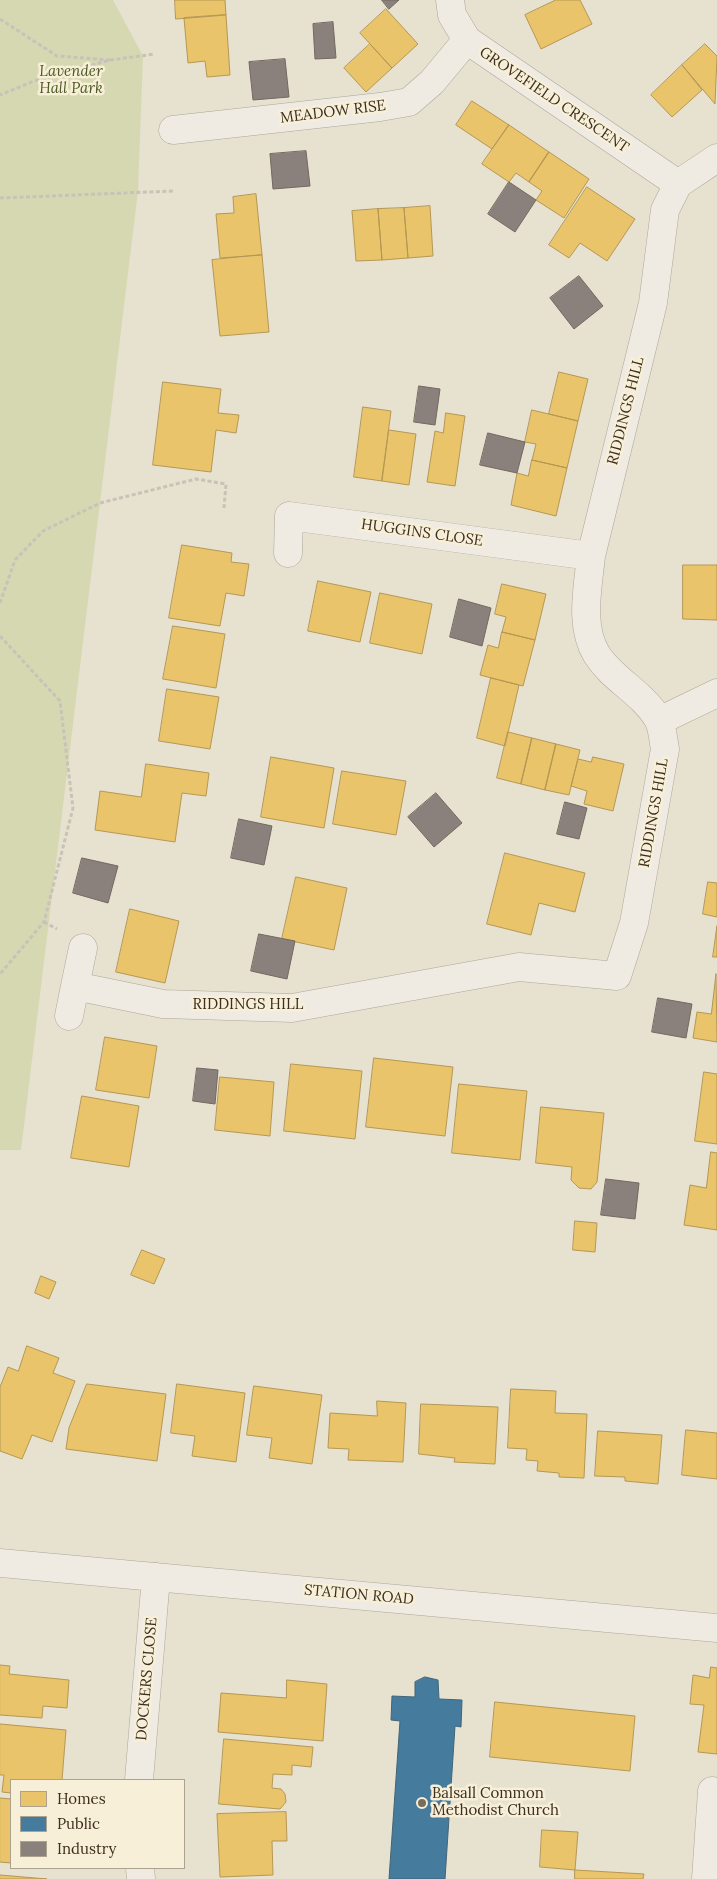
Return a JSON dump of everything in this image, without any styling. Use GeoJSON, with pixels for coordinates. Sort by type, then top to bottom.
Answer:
{"type":"FeatureCollection","features":[{"type":"Feature","properties":{"kind":"street","name":"GROVEFIELD CRESCENT"},"geometry":{"type":"LineString","coordinates":[[450,0],[452,15],[467,40],[678,184]]}},
{"type":"Feature","properties":{"kind":"street","name":"MEADOW RISE"},"geometry":{"type":"LineString","coordinates":[[173,130],[380,108],[408,102],[432,82],[467,40]]}},
{"type":"Feature","properties":{"kind":"street","name":"RIDDINGS HILL"},"geometry":{"type":"LineString","coordinates":[[75,986],[163,1004],[292,1008],[519,967],[617,976],[634,923],[658,799],[665,749],[659,721],[644,700],[597,654],[587,625],[587,596],[591,556],[653,303],[665,210],[678,184],[717,158]]}},
{"type":"Feature","properties":{"kind":"street","name":"HUGGINS CLOSE"},"geometry":{"type":"LineString","coordinates":[[288,553],[289,516],[591,556]]}},
{"type":"Feature","properties":{"kind":"street"},"geometry":{"type":"LineString","coordinates":[[659,721],[717,693]]}},
{"type":"Feature","properties":{"kind":"street"},"geometry":{"type":"LineString","coordinates":[[69,1016],[83,948]]}},
{"type":"Feature","properties":{"kind":"street","name":"STATION ROAD"},"geometry":{"type":"LineString","coordinates":[[0,1563],[717,1628]]}},
{"type":"Feature","properties":{"kind":"street","name":"DOCKERS CLOSE"},"geometry":{"type":"LineString","coordinates":[[139,1779],[156,1577]]}},
{"type":"Feature","properties":{"kind":"street"},"geometry":{"type":"LineString","coordinates":[[706,1879],[712,1791]]}},
{"type":"Feature","properties":{"kind":"path"},"geometry":{"type":"LineString","coordinates":[[0,19],[57,56],[110,60]]}},
{"type":"Feature","properties":{"kind":"path"},"geometry":{"type":"LineString","coordinates":[[0,96],[34,82],[110,60],[155,54]]}},
{"type":"Feature","properties":{"kind":"path"},"geometry":{"type":"LineString","coordinates":[[0,198],[174,191]]}},
{"type":"Feature","properties":{"kind":"path"},"geometry":{"type":"LineString","coordinates":[[0,603],[15,560],[43,531],[100,503],[196,479],[226,484],[224,508]]}},
{"type":"Feature","properties":{"kind":"path"},"geometry":{"type":"LineString","coordinates":[[0,636],[60,701],[73,808],[44,922],[0,974]]}},
{"type":"Feature","properties":{"kind":"green space","name":"Lavender Hall Park"},"geometry":{"type":"Polygon","coordinates":[[[0,0],[113,0],[143,56],[138,191],[21,1150],[0,1150],[0,0]]]}},
{"type":"Feature","properties":{"kind":"building: Homes"},"geometry":{"type":"Polygon","coordinates":[[[175,0],[225,0],[226,15],[176,19],[175,0]]]}},
{"type":"Feature","properties":{"kind":"building: Homes"},"geometry":{"type":"Polygon","coordinates":[[[556,0],[580,0],[592,24],[541,49],[525,15],[556,0]]]}},
{"type":"Feature","properties":{"kind":"building: Homes"},"geometry":{"type":"Polygon","coordinates":[[[386,9],[418,44],[392,68],[360,33],[386,9]]]}},
{"type":"Feature","properties":{"kind":"building: Homes"},"geometry":{"type":"Polygon","coordinates":[[[226,15],[230,75],[207,77],[205,61],[188,63],[184,18],[226,15]]]}},
{"type":"Feature","properties":{"kind":"building: Homes"},"geometry":{"type":"Polygon","coordinates":[[[370,44],[392,68],[366,92],[344,68],[370,44]]]}},
{"type":"Feature","properties":{"kind":"building: Homes"},"geometry":{"type":"Polygon","coordinates":[[[705,44],[717,56],[715,104],[682,65],[705,44]]]}},
{"type":"Feature","properties":{"kind":"building: Homes"},"geometry":{"type":"Polygon","coordinates":[[[682,65],[702,90],[672,117],[651,95],[682,65]]]}},
{"type":"Feature","properties":{"kind":"building: Homes"},"geometry":{"type":"Polygon","coordinates":[[[472,101],[509,125],[492,149],[456,125],[472,101]]]}},
{"type":"Feature","properties":{"kind":"building: Homes"},"geometry":{"type":"Polygon","coordinates":[[[509,125],[549,152],[529,182],[516,173],[509,182],[482,164],[509,125]]]}},
{"type":"Feature","properties":{"kind":"building: Homes"},"geometry":{"type":"Polygon","coordinates":[[[549,152],[589,179],[564,218],[536,200],[542,191],[529,182],[549,152]]]}},
{"type":"Feature","properties":{"kind":"building: Homes"},"geometry":{"type":"Polygon","coordinates":[[[587,187],[635,219],[607,261],[580,243],[569,258],[549,245],[587,187]]]}},
{"type":"Feature","properties":{"kind":"building: Homes"},"geometry":{"type":"Polygon","coordinates":[[[256,194],[262,255],[220,258],[216,214],[234,213],[233,197],[256,194]]]}},
{"type":"Feature","properties":{"kind":"building: Homes"},"geometry":{"type":"Polygon","coordinates":[[[430,206],[433,256],[408,258],[404,208],[430,206]]]}},
{"type":"Feature","properties":{"kind":"building: Homes"},"geometry":{"type":"Polygon","coordinates":[[[404,208],[408,258],[382,260],[378,209],[404,208]]]}},
{"type":"Feature","properties":{"kind":"building: Homes"},"geometry":{"type":"Polygon","coordinates":[[[378,209],[382,260],[356,261],[352,211],[378,209]]]}},
{"type":"Feature","properties":{"kind":"building: Homes"},"geometry":{"type":"Polygon","coordinates":[[[262,255],[269,332],[220,336],[212,260],[262,255]]]}},
{"type":"Feature","properties":{"kind":"building: Homes"},"geometry":{"type":"Polygon","coordinates":[[[559,372],[588,379],[578,421],[549,414],[559,372]]]}},
{"type":"Feature","properties":{"kind":"building: Homes"},"geometry":{"type":"Polygon","coordinates":[[[163,382],[221,389],[218,413],[239,415],[236,433],[216,430],[211,472],[153,465],[163,382]]]}},
{"type":"Feature","properties":{"kind":"building: Homes"},"geometry":{"type":"Polygon","coordinates":[[[363,407],[391,411],[382,481],[354,477],[363,407]]]}},
{"type":"Feature","properties":{"kind":"building: Homes"},"geometry":{"type":"Polygon","coordinates":[[[532,410],[578,421],[567,468],[532,460],[536,444],[525,442],[532,410]]]}},
{"type":"Feature","properties":{"kind":"building: Homes"},"geometry":{"type":"Polygon","coordinates":[[[446,413],[465,416],[455,486],[427,482],[435,431],[443,433],[446,413]]]}},
{"type":"Feature","properties":{"kind":"building: Homes"},"geometry":{"type":"Polygon","coordinates":[[[389,430],[416,434],[409,485],[382,481],[389,430]]]}},
{"type":"Feature","properties":{"kind":"building: Homes"},"geometry":{"type":"Polygon","coordinates":[[[532,460],[567,468],[556,516],[511,505],[517,473],[528,476],[532,460]]]}},
{"type":"Feature","properties":{"kind":"building: Homes"},"geometry":{"type":"Polygon","coordinates":[[[182,545],[232,553],[231,562],[249,564],[244,596],[226,593],[220,626],[169,618],[182,545]]]}},
{"type":"Feature","properties":{"kind":"building: Homes"},"geometry":{"type":"Polygon","coordinates":[[[683,565],[717,565],[717,620],[683,619],[683,565]]]}},
{"type":"Feature","properties":{"kind":"building: Homes"},"geometry":{"type":"Polygon","coordinates":[[[318,581],[371,592],[360,642],[308,631],[318,581]]]}},
{"type":"Feature","properties":{"kind":"building: Homes"},"geometry":{"type":"Polygon","coordinates":[[[502,584],[546,594],[535,640],[502,632],[506,617],[495,614],[502,584]]]}},
{"type":"Feature","properties":{"kind":"building: Homes"},"geometry":{"type":"Polygon","coordinates":[[[380,593],[432,604],[422,654],[370,643],[380,593]]]}},
{"type":"Feature","properties":{"kind":"building: Homes"},"geometry":{"type":"Polygon","coordinates":[[[173,626],[225,634],[216,688],[163,679],[173,626]]]}},
{"type":"Feature","properties":{"kind":"building: Homes"},"geometry":{"type":"Polygon","coordinates":[[[502,632],[535,640],[523,686],[480,675],[488,645],[498,648],[502,632]]]}},
{"type":"Feature","properties":{"kind":"building: Homes"},"geometry":{"type":"Polygon","coordinates":[[[491,678],[519,685],[505,746],[477,738],[491,678]]]}},
{"type":"Feature","properties":{"kind":"building: Homes"},"geometry":{"type":"Polygon","coordinates":[[[167,689],[219,697],[210,749],[159,741],[167,689]]]}},
{"type":"Feature","properties":{"kind":"building: Homes"},"geometry":{"type":"Polygon","coordinates":[[[508,732],[532,738],[521,784],[497,778],[508,732]]]}},
{"type":"Feature","properties":{"kind":"building: Homes"},"geometry":{"type":"Polygon","coordinates":[[[532,738],[556,744],[545,790],[521,784],[532,738]]]}},
{"type":"Feature","properties":{"kind":"building: Homes"},"geometry":{"type":"Polygon","coordinates":[[[556,744],[580,750],[569,795],[545,790],[556,744]]]}},
{"type":"Feature","properties":{"kind":"building: Homes"},"geometry":{"type":"Polygon","coordinates":[[[271,757],[334,768],[324,828],[261,817],[271,757]]]}},
{"type":"Feature","properties":{"kind":"building: Homes"},"geometry":{"type":"Polygon","coordinates":[[[593,757],[624,764],[613,811],[584,804],[587,791],[571,786],[578,759],[591,762],[593,757]]]}},
{"type":"Feature","properties":{"kind":"building: Homes"},"geometry":{"type":"Polygon","coordinates":[[[146,764],[209,773],[206,796],[182,793],[175,842],[95,830],[100,791],[141,797],[146,764]]]}},
{"type":"Feature","properties":{"kind":"building: Homes"},"geometry":{"type":"Polygon","coordinates":[[[342,771],[406,781],[396,835],[333,824],[342,771]]]}},
{"type":"Feature","properties":{"kind":"building: Homes"},"geometry":{"type":"Polygon","coordinates":[[[505,853],[585,873],[575,912],[539,903],[531,935],[487,924],[505,853]]]}},
{"type":"Feature","properties":{"kind":"building: Homes"},"geometry":{"type":"Polygon","coordinates":[[[296,877],[347,888],[334,950],[282,939],[296,877]]]}},
{"type":"Feature","properties":{"kind":"building: Homes"},"geometry":{"type":"Polygon","coordinates":[[[708,882],[717,883],[717,917],[703,914],[708,882]]]}},
{"type":"Feature","properties":{"kind":"building: Homes"},"geometry":{"type":"Polygon","coordinates":[[[130,909],[179,921],[165,983],[116,972],[130,909]]]}},
{"type":"Feature","properties":{"kind":"building: Homes"},"geometry":{"type":"Polygon","coordinates":[[[717,926],[717,957],[713,957],[717,926]]]}},
{"type":"Feature","properties":{"kind":"building: Homes"},"geometry":{"type":"Polygon","coordinates":[[[716,974],[717,1042],[693,1038],[697,1012],[711,1014],[716,974]]]}},
{"type":"Feature","properties":{"kind":"building: Homes"},"geometry":{"type":"Polygon","coordinates":[[[105,1037],[157,1046],[149,1098],[96,1090],[105,1037]]]}},
{"type":"Feature","properties":{"kind":"building: Homes"},"geometry":{"type":"Polygon","coordinates":[[[374,1058],[453,1067],[445,1136],[366,1127],[374,1058]]]}},
{"type":"Feature","properties":{"kind":"building: Homes"},"geometry":{"type":"Polygon","coordinates":[[[291,1064],[362,1071],[355,1139],[284,1131],[291,1064]]]}},
{"type":"Feature","properties":{"kind":"building: Homes"},"geometry":{"type":"Polygon","coordinates":[[[704,1072],[717,1074],[717,1144],[695,1141],[704,1072]]]}},
{"type":"Feature","properties":{"kind":"building: Homes"},"geometry":{"type":"Polygon","coordinates":[[[220,1077],[274,1082],[270,1136],[215,1130],[220,1077]]]}},
{"type":"Feature","properties":{"kind":"building: Homes"},"geometry":{"type":"Polygon","coordinates":[[[459,1084],[527,1091],[520,1160],[452,1153],[459,1084]]]}},
{"type":"Feature","properties":{"kind":"building: Homes"},"geometry":{"type":"Polygon","coordinates":[[[82,1096],[139,1106],[129,1167],[71,1158],[82,1096]]]}},
{"type":"Feature","properties":{"kind":"building: Homes"},"geometry":{"type":"Polygon","coordinates":[[[541,1107],[604,1113],[597,1182],[591,1189],[579,1188],[571,1180],[572,1167],[536,1163],[541,1107]]]}},
{"type":"Feature","properties":{"kind":"building: Homes"},"geometry":{"type":"Polygon","coordinates":[[[711,1152],[717,1153],[717,1230],[684,1225],[690,1185],[706,1188],[711,1152]]]}},
{"type":"Feature","properties":{"kind":"building: Homes"},"geometry":{"type":"Polygon","coordinates":[[[575,1221],[597,1223],[595,1252],[573,1250],[575,1221]]]}},
{"type":"Feature","properties":{"kind":"building: Homes"},"geometry":{"type":"Polygon","coordinates":[[[142,1250],[165,1259],[154,1284],[131,1275],[142,1250]]]}},
{"type":"Feature","properties":{"kind":"building: Homes"},"geometry":{"type":"Polygon","coordinates":[[[41,1276],[56,1282],[49,1299],[35,1293],[41,1276]]]}},
{"type":"Feature","properties":{"kind":"building: Homes"},"geometry":{"type":"Polygon","coordinates":[[[27,1346],[59,1358],[53,1373],[75,1381],[52,1442],[32,1435],[22,1459],[0,1451],[0,1387],[8,1367],[18,1371],[27,1346]]]}},
{"type":"Feature","properties":{"kind":"building: Homes"},"geometry":{"type":"Polygon","coordinates":[[[87,1384],[166,1394],[157,1461],[66,1449],[69,1428],[87,1384]]]}},
{"type":"Feature","properties":{"kind":"building: Homes"},"geometry":{"type":"Polygon","coordinates":[[[177,1384],[245,1393],[236,1462],[192,1456],[195,1436],[171,1433],[177,1384]]]}},
{"type":"Feature","properties":{"kind":"building: Homes"},"geometry":{"type":"Polygon","coordinates":[[[254,1386],[322,1395],[312,1464],[269,1458],[272,1438],[247,1435],[254,1386]]]}},
{"type":"Feature","properties":{"kind":"building: Homes"},"geometry":{"type":"Polygon","coordinates":[[[511,1389],[556,1391],[555,1413],[587,1414],[584,1478],[559,1477],[559,1473],[537,1471],[538,1461],[526,1460],[527,1449],[508,1448],[511,1389]]]}},
{"type":"Feature","properties":{"kind":"building: Homes"},"geometry":{"type":"Polygon","coordinates":[[[377,1401],[406,1403],[403,1462],[348,1460],[349,1449],[328,1448],[330,1413],[377,1416],[377,1401]]]}},
{"type":"Feature","properties":{"kind":"building: Homes"},"geometry":{"type":"Polygon","coordinates":[[[421,1404],[498,1407],[495,1464],[454,1462],[455,1458],[419,1454],[421,1404]]]}},
{"type":"Feature","properties":{"kind":"building: Homes"},"geometry":{"type":"Polygon","coordinates":[[[686,1430],[717,1433],[717,1479],[682,1475],[686,1430]]]}},
{"type":"Feature","properties":{"kind":"building: Homes"},"geometry":{"type":"Polygon","coordinates":[[[598,1431],[662,1435],[658,1484],[625,1481],[625,1477],[595,1476],[598,1431]]]}},
{"type":"Feature","properties":{"kind":"building: Homes"},"geometry":{"type":"Polygon","coordinates":[[[0,1665],[10,1666],[9,1674],[69,1680],[67,1708],[43,1706],[42,1718],[0,1715],[0,1665]]]}},
{"type":"Feature","properties":{"kind":"building: Homes"},"geometry":{"type":"Polygon","coordinates":[[[711,1667],[717,1668],[717,1754],[698,1752],[704,1705],[690,1704],[693,1675],[709,1678],[711,1667]]]}},
{"type":"Feature","properties":{"kind":"building: Homes"},"geometry":{"type":"Polygon","coordinates":[[[287,1680],[327,1684],[323,1741],[218,1732],[221,1693],[286,1698],[287,1680]]]}},
{"type":"Feature","properties":{"kind":"building: Homes"},"geometry":{"type":"Polygon","coordinates":[[[495,1702],[635,1716],[630,1771],[490,1757],[495,1702]]]}},
{"type":"Feature","properties":{"kind":"building: Homes"},"geometry":{"type":"Polygon","coordinates":[[[0,1724],[66,1730],[62,1779],[10,1779],[10,1793],[2,1792],[4,1775],[0,1775],[0,1724]]]}},
{"type":"Feature","properties":{"kind":"building: Homes"},"geometry":{"type":"Polygon","coordinates":[[[224,1739],[313,1747],[311,1767],[292,1765],[292,1775],[273,1774],[272,1788],[281,1789],[285,1794],[286,1802],[280,1809],[219,1804],[224,1739]]]}},
{"type":"Feature","properties":{"kind":"building: Homes"},"geometry":{"type":"Polygon","coordinates":[[[0,1798],[10,1799],[10,1863],[0,1862],[0,1798]]]}},
{"type":"Feature","properties":{"kind":"building: Homes"},"geometry":{"type":"Polygon","coordinates":[[[286,1812],[287,1841],[272,1841],[273,1875],[220,1877],[217,1814],[286,1812]]]}},
{"type":"Feature","properties":{"kind":"building: Homes"},"geometry":{"type":"Polygon","coordinates":[[[542,1830],[578,1832],[575,1870],[540,1867],[542,1830]]]}},
{"type":"Feature","properties":{"kind":"building: Homes"},"geometry":{"type":"Polygon","coordinates":[[[575,1870],[644,1874],[643,1879],[575,1879],[575,1870]]]}},
{"type":"Feature","properties":{"kind":"building: Homes"},"geometry":{"type":"Polygon","coordinates":[[[0,1875],[47,1879],[0,1879],[0,1875]]]}},
{"type":"Feature","properties":{"kind":"building: Public","name":"Balsall Common Methodist Church"},"geometry":{"type":"Polygon","coordinates":[[[425,1677],[438,1680],[439,1699],[462,1700],[461,1727],[455,1726],[445,1879],[389,1879],[400,1721],[391,1720],[392,1696],[415,1697],[415,1682],[425,1677]]]}},
{"type":"Feature","properties":{"kind":"building: Industry"},"geometry":{"type":"Polygon","coordinates":[[[382,0],[399,0],[389,9],[382,0]]]}},
{"type":"Feature","properties":{"kind":"building: Industry"},"geometry":{"type":"Polygon","coordinates":[[[333,22],[336,58],[315,59],[313,24],[333,22]]]}},
{"type":"Feature","properties":{"kind":"building: Industry"},"geometry":{"type":"Polygon","coordinates":[[[285,59],[289,97],[253,100],[249,62],[285,59]]]}},
{"type":"Feature","properties":{"kind":"building: Industry"},"geometry":{"type":"Polygon","coordinates":[[[306,151],[310,186],[273,189],[270,154],[306,151]]]}},
{"type":"Feature","properties":{"kind":"building: Industry"},"geometry":{"type":"Polygon","coordinates":[[[509,182],[536,200],[515,232],[488,214],[509,182]]]}},
{"type":"Feature","properties":{"kind":"building: Industry"},"geometry":{"type":"Polygon","coordinates":[[[579,276],[603,306],[574,329],[550,298],[579,276]]]}},
{"type":"Feature","properties":{"kind":"building: Industry"},"geometry":{"type":"Polygon","coordinates":[[[419,386],[440,389],[435,425],[414,422],[419,386]]]}},
{"type":"Feature","properties":{"kind":"building: Industry"},"geometry":{"type":"Polygon","coordinates":[[[488,433],[525,442],[517,473],[480,465],[488,433]]]}},
{"type":"Feature","properties":{"kind":"building: Industry"},"geometry":{"type":"Polygon","coordinates":[[[459,599],[491,608],[482,646],[450,637],[459,599]]]}},
{"type":"Feature","properties":{"kind":"building: Industry"},"geometry":{"type":"Polygon","coordinates":[[[436,793],[462,823],[434,847],[408,817],[436,793]]]}},
{"type":"Feature","properties":{"kind":"building: Industry"},"geometry":{"type":"Polygon","coordinates":[[[565,802],[587,808],[579,839],[557,834],[565,802]]]}},
{"type":"Feature","properties":{"kind":"building: Industry"},"geometry":{"type":"Polygon","coordinates":[[[239,819],[272,826],[264,865],[231,858],[239,819]]]}},
{"type":"Feature","properties":{"kind":"building: Industry"},"geometry":{"type":"Polygon","coordinates":[[[82,858],[118,866],[108,903],[73,893],[82,858]]]}},
{"type":"Feature","properties":{"kind":"building: Industry"},"geometry":{"type":"Polygon","coordinates":[[[259,934],[295,941],[287,979],[251,971],[259,934]]]}},
{"type":"Feature","properties":{"kind":"building: Industry"},"geometry":{"type":"Polygon","coordinates":[[[658,998],[692,1004],[686,1038],[652,1032],[658,998]]]}},
{"type":"Feature","properties":{"kind":"building: Industry"},"geometry":{"type":"Polygon","coordinates":[[[197,1068],[218,1070],[215,1104],[193,1101],[197,1068]]]}},
{"type":"Feature","properties":{"kind":"building: Industry"},"geometry":{"type":"Polygon","coordinates":[[[606,1179],[639,1183],[635,1219],[601,1215],[606,1179]]]}},
{"type":"Feature","properties":{"kind":"place","name":"Balsall Common Methodist Church"},"geometry":{"type":"Point","coordinates":[422,1803]}}]}
